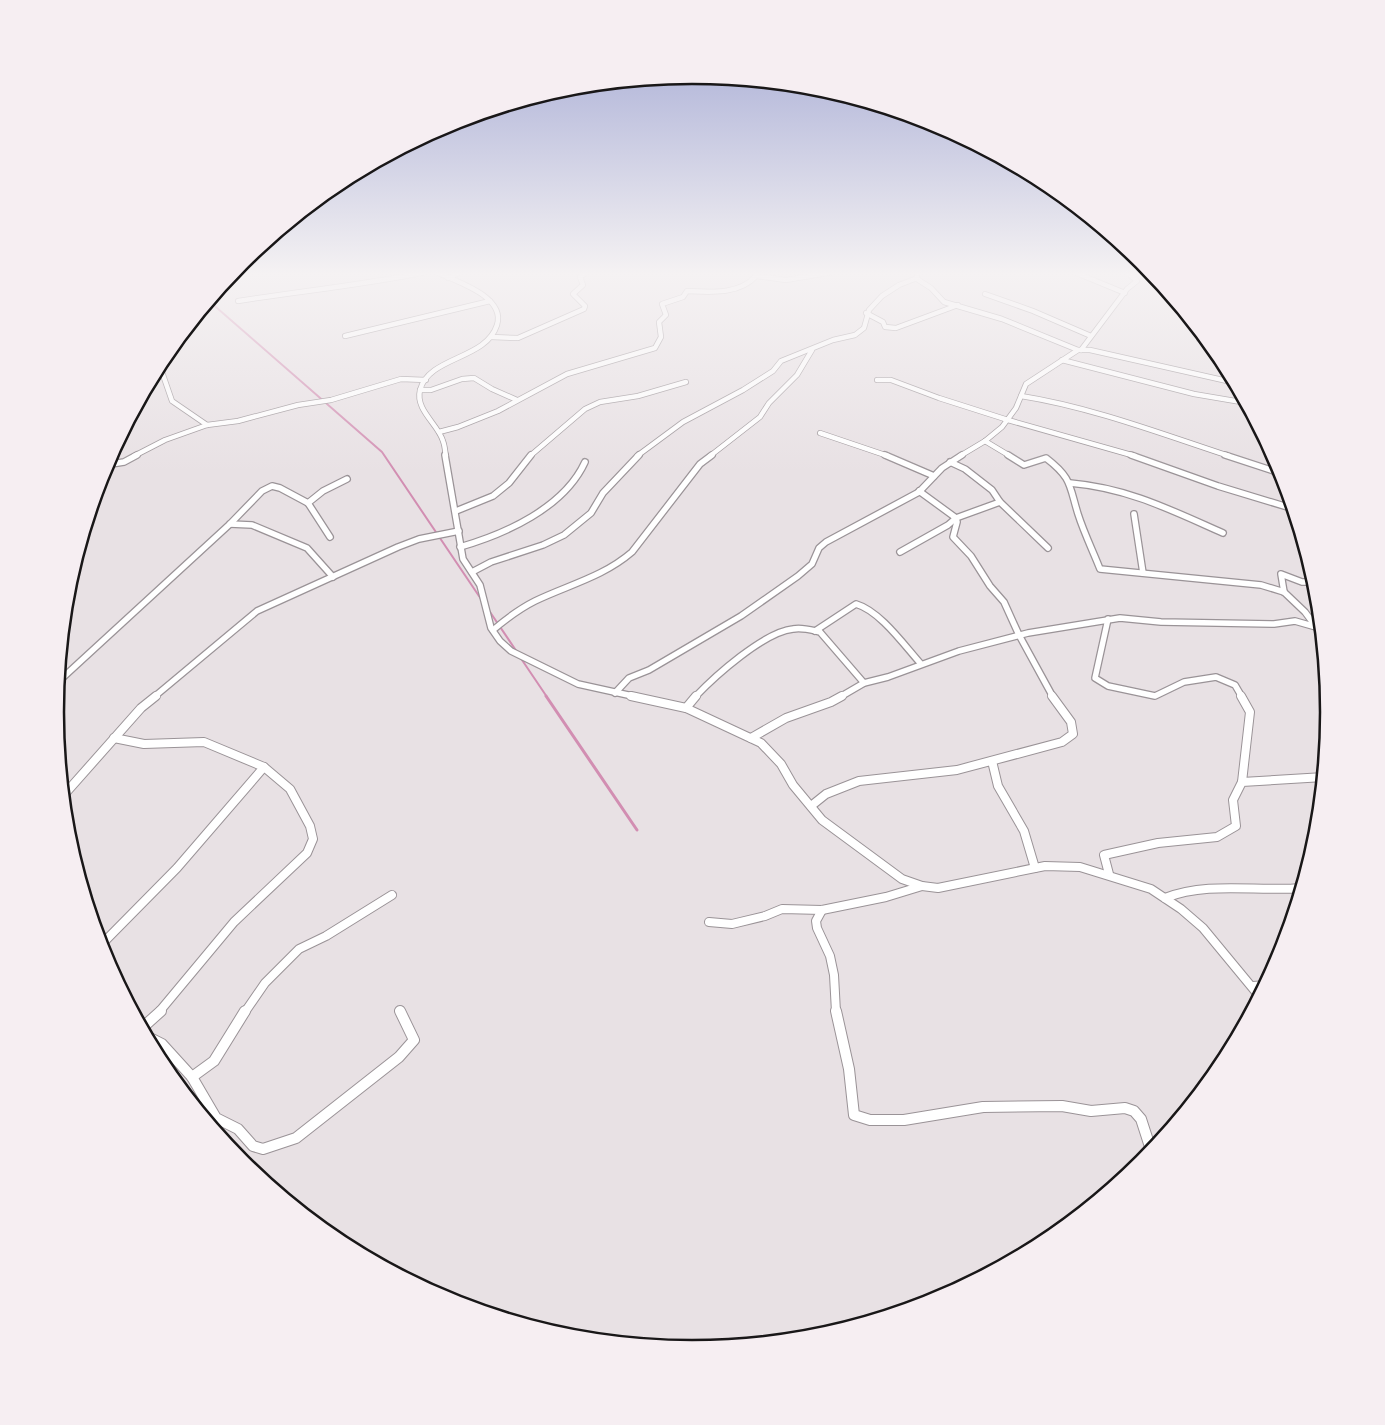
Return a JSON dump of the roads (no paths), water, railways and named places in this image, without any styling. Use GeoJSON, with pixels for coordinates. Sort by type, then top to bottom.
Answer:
{"type":"FeatureCollection","features":[{"type":"Feature","properties":{"kind":"street"},"geometry":{"type":"LineString","coordinates":[[489,338],[470,352],[438,370],[426,380],[420,390],[421,406],[443,441],[456,511],[462,558],[480,584],[493,630],[500,641],[511,651],[578,684],[686,708],[761,743],[781,764],[793,785],[822,820],[902,878],[922,886],[938,888],[1045,866],[1080,867],[1109,874],[1151,889],[1203,928],[1256,991]]}},
{"type":"Feature","properties":{"kind":"street"},"geometry":{"type":"LineString","coordinates":[[439,432],[498,411],[567,374],[655,348],[660,338]]}},
{"type":"Feature","properties":{"kind":"street"},"geometry":{"type":"LineString","coordinates":[[472,572],[492,562],[534,548],[564,535],[591,513],[603,493],[635,458],[683,422],[743,390],[773,371],[781,361],[839,338]]}},
{"type":"Feature","properties":{"kind":"street"},"geometry":{"type":"LineString","coordinates":[[1051,338],[1080,350],[1226,381]]}},
{"type":"Feature","properties":{"kind":"street"},"geometry":{"type":"LineString","coordinates":[[615,693],[626,680],[649,670],[741,616],[798,576],[812,564],[819,548],[826,542],[920,491],[950,462],[985,441],[1008,420],[1026,384],[1080,350],[1089,338]]}},
{"type":"Feature","properties":{"kind":"street"},"geometry":{"type":"LineString","coordinates":[[493,630],[510,616],[534,602],[601,575],[620,564],[632,552],[700,464],[760,417],[769,403],[796,375],[812,350]]}},
{"type":"Feature","properties":{"kind":"street"},"geometry":{"type":"LineString","coordinates":[[1062,360],[1194,394],[1239,402]]}},
{"type":"Feature","properties":{"kind":"street"},"geometry":{"type":"LineString","coordinates":[[163,374],[172,402],[192,413],[207,425]]}},
{"type":"Feature","properties":{"kind":"street"},"geometry":{"type":"LineString","coordinates":[[420,390],[431,390],[462,379],[474,378],[492,389],[517,400]]}},
{"type":"Feature","properties":{"kind":"street"},"geometry":{"type":"LineString","coordinates":[[116,463],[124,462],[165,440],[207,425],[238,421],[283,408],[332,400],[401,379],[426,380]]}},
{"type":"Feature","properties":{"kind":"street"},"geometry":{"type":"LineString","coordinates":[[877,380],[891,380],[939,398],[1008,420],[1117,450],[1218,486],[1287,507]]}},
{"type":"Feature","properties":{"kind":"street"},"geometry":{"type":"LineString","coordinates":[[456,511],[493,496],[517,475],[532,454],[585,409],[600,402],[638,396],[686,382]]}},
{"type":"Feature","properties":{"kind":"street"},"geometry":{"type":"LineString","coordinates":[[1021,396],[1093,413],[1175,437],[1273,471]]}},
{"type":"Feature","properties":{"kind":"street"},"geometry":{"type":"LineString","coordinates":[[820,433],[880,453],[934,476]]}},
{"type":"Feature","properties":{"kind":"street"},"geometry":{"type":"LineString","coordinates":[[985,441],[1024,465],[1046,458],[1059,468],[1070,483],[1078,514],[1100,569],[1261,585],[1284,592],[1305,612],[1315,626]]}},
{"type":"Feature","properties":{"kind":"street"},"geometry":{"type":"LineString","coordinates":[[460,547],[490,539],[544,509],[579,474],[585,462]]}},
{"type":"Feature","properties":{"kind":"street"},"geometry":{"type":"LineString","coordinates":[[950,462],[965,469],[992,490],[1000,502],[1048,548]]}},
{"type":"Feature","properties":{"kind":"street"},"geometry":{"type":"LineString","coordinates":[[308,503],[323,491],[347,479]]}},
{"type":"Feature","properties":{"kind":"street"},"geometry":{"type":"LineString","coordinates":[[1070,483],[1095,485],[1148,499],[1223,532]]}},
{"type":"Feature","properties":{"kind":"street"},"geometry":{"type":"LineString","coordinates":[[65,675],[230,524],[262,490],[272,486],[280,488],[308,503],[330,537]]}},
{"type":"Feature","properties":{"kind":"street"},"geometry":{"type":"LineString","coordinates":[[811,806],[822,797],[847,784],[873,777],[948,771],[1062,742],[1073,734],[1071,722],[1051,694],[1019,635],[1004,602],[990,586],[970,556],[953,537],[957,522],[956,518],[920,491]]}},
{"type":"Feature","properties":{"kind":"street"},"geometry":{"type":"LineString","coordinates":[[900,552],[948,525],[956,518],[1000,502]]}},
{"type":"Feature","properties":{"kind":"street"},"geometry":{"type":"LineString","coordinates":[[1134,514],[1143,573]]}},
{"type":"Feature","properties":{"kind":"street"},"geometry":{"type":"LineString","coordinates":[[230,524],[252,526],[307,548],[333,578]]}},
{"type":"Feature","properties":{"kind":"street"},"geometry":{"type":"LineString","coordinates":[[68,790],[141,708],[257,611],[419,539],[459,531]]}},
{"type":"Feature","properties":{"kind":"street"},"geometry":{"type":"LineString","coordinates":[[1284,592],[1281,574],[1302,582],[1307,582]]}},
{"type":"Feature","properties":{"kind":"street"},"geometry":{"type":"LineString","coordinates":[[815,631],[856,604],[866,607],[875,614],[921,664]]}},
{"type":"Feature","properties":{"kind":"street"},"geometry":{"type":"LineString","coordinates":[[751,738],[786,718],[830,702],[864,683],[888,677],[959,651],[1019,635],[1108,619],[1128,618],[1161,622],[1274,624],[1295,622],[1315,627]]}},
{"type":"Feature","properties":{"kind":"street"},"geometry":{"type":"LineString","coordinates":[[1108,619],[1101,640],[1100,658],[1095,678],[1108,686],[1155,696],[1184,682],[1216,677],[1235,685],[1250,712],[1242,782],[1234,800],[1236,826],[1217,837],[1158,843],[1104,855],[1109,874]]}},
{"type":"Feature","properties":{"kind":"street"},"geometry":{"type":"LineString","coordinates":[[686,708],[720,674],[748,651],[791,628],[820,632],[864,683]]}},
{"type":"Feature","properties":{"kind":"street"},"geometry":{"type":"LineString","coordinates":[[65,671],[69,671]]}},
{"type":"Feature","properties":{"kind":"street"},"geometry":{"type":"LineString","coordinates":[[114,738],[144,744],[204,742],[264,767],[290,789],[310,826],[313,839],[307,853],[234,922],[163,1009],[146,1024]]}},
{"type":"Feature","properties":{"kind":"street"},"geometry":{"type":"LineString","coordinates":[[992,761],[998,786],[1024,831],[1035,868]]}},
{"type":"Feature","properties":{"kind":"street"},"geometry":{"type":"LineString","coordinates":[[107,939],[177,868],[264,767]]}},
{"type":"Feature","properties":{"kind":"street"},"geometry":{"type":"LineString","coordinates":[[1242,782],[1318,777]]}},
{"type":"Feature","properties":{"kind":"street"},"geometry":{"type":"LineString","coordinates":[[709,922],[732,924],[765,916],[782,909],[822,910],[886,897],[922,886]]}},
{"type":"Feature","properties":{"kind":"street"},"geometry":{"type":"LineString","coordinates":[[1165,898],[1183,891],[1228,887],[1277,890],[1296,888]]}},
{"type":"Feature","properties":{"kind":"street"},"geometry":{"type":"LineString","coordinates":[[192,1077],[214,1061],[265,983],[299,949],[326,936],[392,895]]}},
{"type":"Feature","properties":{"kind":"street"},"geometry":{"type":"LineString","coordinates":[[822,910],[816,921],[816,928],[830,956],[834,975],[836,1015],[849,1069],[854,1115],[870,1120],[904,1120],[983,1107],[1062,1106],[1091,1111],[1125,1108],[1134,1111],[1141,1119],[1146,1127],[1150,1143]]}},
{"type":"Feature","properties":{"kind":"street"},"geometry":{"type":"LineString","coordinates":[[1252,986],[1258,986]]}},
{"type":"Feature","properties":{"kind":"street"},"geometry":{"type":"LineString","coordinates":[[157,1042],[162,1044],[192,1077],[216,1118],[238,1129],[257,1149],[262,1150],[284,1144],[296,1138],[399,1057],[412,1042],[414,1036],[400,1010]]}},
{"type":"Feature","properties":{"kind":"waterway"},"geometry":{"type":"LineString","coordinates":[[252,338],[382,452],[481,599]]}},
{"type":"Feature","properties":{"kind":"waterway"},"geometry":{"type":"LineString","coordinates":[[488,609],[517,652]]}},
{"type":"Feature","properties":{"kind":"waterway"},"geometry":{"type":"LineString","coordinates":[[520,657],[547,697]]}},
{"type":"Feature","properties":{"kind":"waterway"},"geometry":{"type":"LineString","coordinates":[[546,696],[637,830]]}}]}
